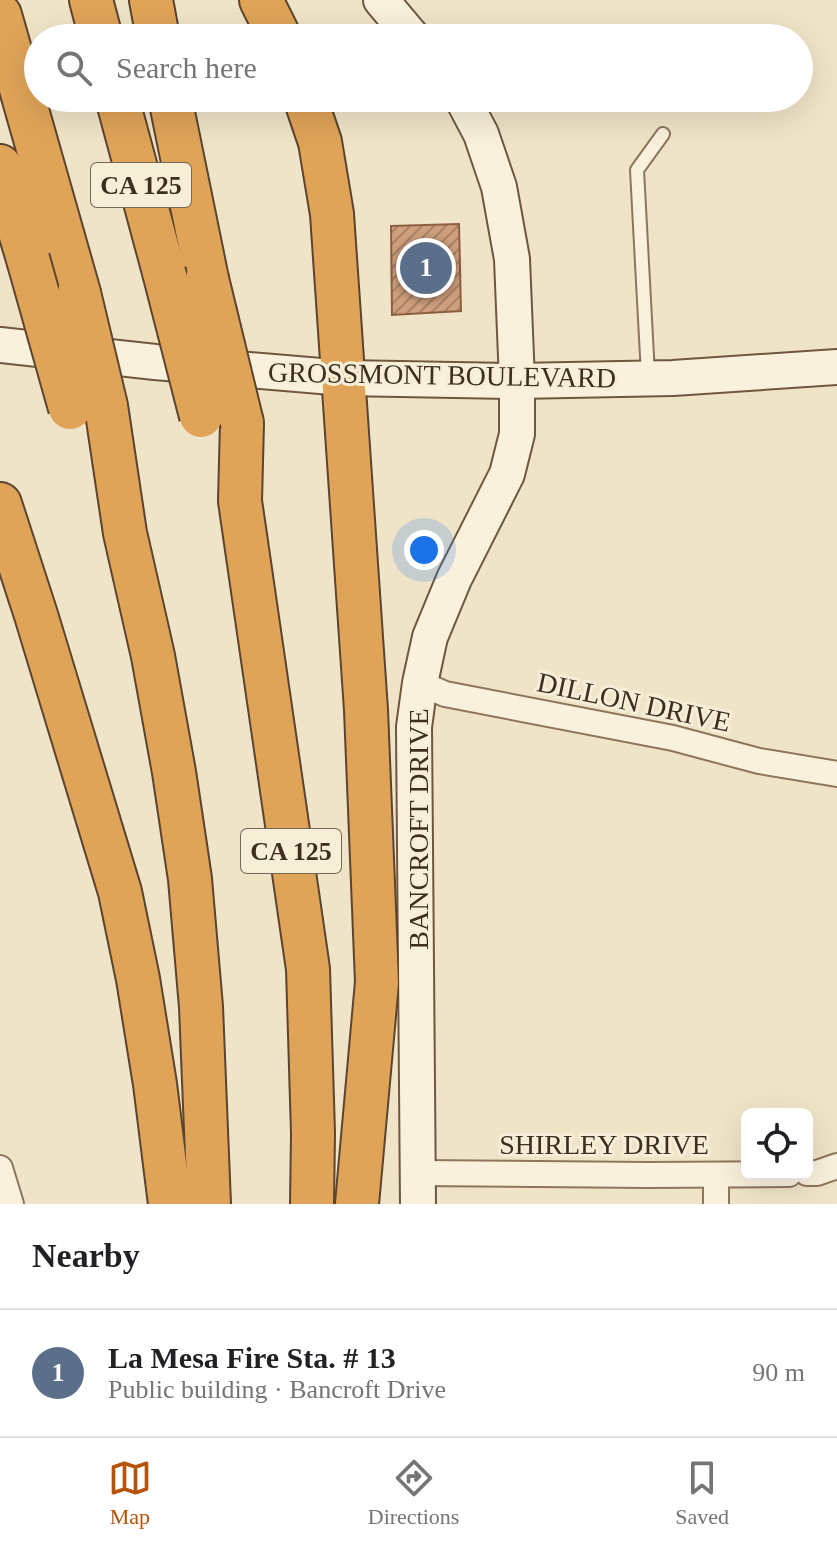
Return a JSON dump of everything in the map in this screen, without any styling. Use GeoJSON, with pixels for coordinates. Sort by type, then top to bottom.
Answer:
{"type":"FeatureCollection","features":[{"type":"Feature","properties":{"kind":"highway"},"geometry":{"type":"LineString","coordinates":[[91,0],[97,24]]}},
{"type":"Feature","properties":{"kind":"highway"},"geometry":{"type":"LineString","coordinates":[[151,0],[155,24]]}},
{"type":"Feature","properties":{"kind":"highway"},"geometry":{"type":"LineString","coordinates":[[261,0],[273,24]]}},
{"type":"Feature","properties":{"kind":"highway","name":"CA 125"},"geometry":{"type":"LineString","coordinates":[[0,15],[24,99]]}},
{"type":"Feature","properties":{"kind":"highway","name":"CA 125"},"geometry":{"type":"LineString","coordinates":[[28,112],[79,293],[88,407],[125,533],[174,772],[190,879],[201,1007],[209,1204]]}},
{"type":"Feature","properties":{"kind":"highway","name":"CA 125"},"geometry":{"type":"LineString","coordinates":[[121,112],[201,416],[240,501],[308,969],[312,1204]]}},
{"type":"Feature","properties":{"kind":"highway"},"geometry":{"type":"LineString","coordinates":[[173,112],[207,279],[242,423],[240,501]]}},
{"type":"Feature","properties":{"kind":"highway"},"geometry":{"type":"LineString","coordinates":[[310,112],[320,142],[332,214],[366,710],[377,982],[357,1204]]}},
{"type":"Feature","properties":{"kind":"highway"},"geometry":{"type":"LineString","coordinates":[[0,166],[28,259]]}},
{"type":"Feature","properties":{"kind":"highway"},"geometry":{"type":"LineString","coordinates":[[0,197],[88,407]]}},
{"type":"Feature","properties":{"kind":"highway"},"geometry":{"type":"LineString","coordinates":[[0,504],[120,892],[141,994],[170,1204]]}},
{"type":"Feature","properties":{"kind":"street"},"geometry":{"type":"LineString","coordinates":[[381,0],[401,24]]}},
{"type":"Feature","properties":{"kind":"street","name":"BANCROFT DRIVE"},"geometry":{"type":"LineString","coordinates":[[418,1188],[414,727],[430,637],[454,579],[507,474],[517,434],[512,259],[499,187],[481,134],[469,112]]}},
{"type":"Feature","properties":{"kind":"street","name":"GROSSMONT BOULEVARD"},"geometry":{"type":"LineString","coordinates":[[0,345],[344,378],[517,381],[648,379],[837,367]]}},
{"type":"Feature","properties":{"kind":"street","name":"DILLON DRIVE"},"geometry":{"type":"LineString","coordinates":[[420,683],[445,694],[673,738],[759,761],[837,774]]}},
{"type":"Feature","properties":{"kind":"street"},"geometry":{"type":"LineString","coordinates":[[813,1173],[837,1166]]}},
{"type":"Feature","properties":{"kind":"street"},"geometry":{"type":"LineString","coordinates":[[0,1168],[11,1204]]}},
{"type":"Feature","properties":{"kind":"street"},"geometry":{"type":"LineString","coordinates":[[716,1175],[716,1204]]}},
{"type":"Feature","properties":{"kind":"street","name":"SHIRLEY DRIVE"},"geometry":{"type":"LineString","coordinates":[[418,1188],[741,1175]]}},
{"type":"Feature","properties":{"kind":"lane"},"geometry":{"type":"LineString","coordinates":[[648,379],[637,170],[663,134]]}},
{"type":"Feature","properties":{"kind":"building"},"geometry":{"type":"Polygon","coordinates":[[[459,224],[461,311],[392,315],[391,226],[459,224]]]}},
{"type":"Feature","properties":{"kind":"place","name":"La Mesa Fire Sta. # 13"},"geometry":{"type":"Point","coordinates":[426,268]}}]}
